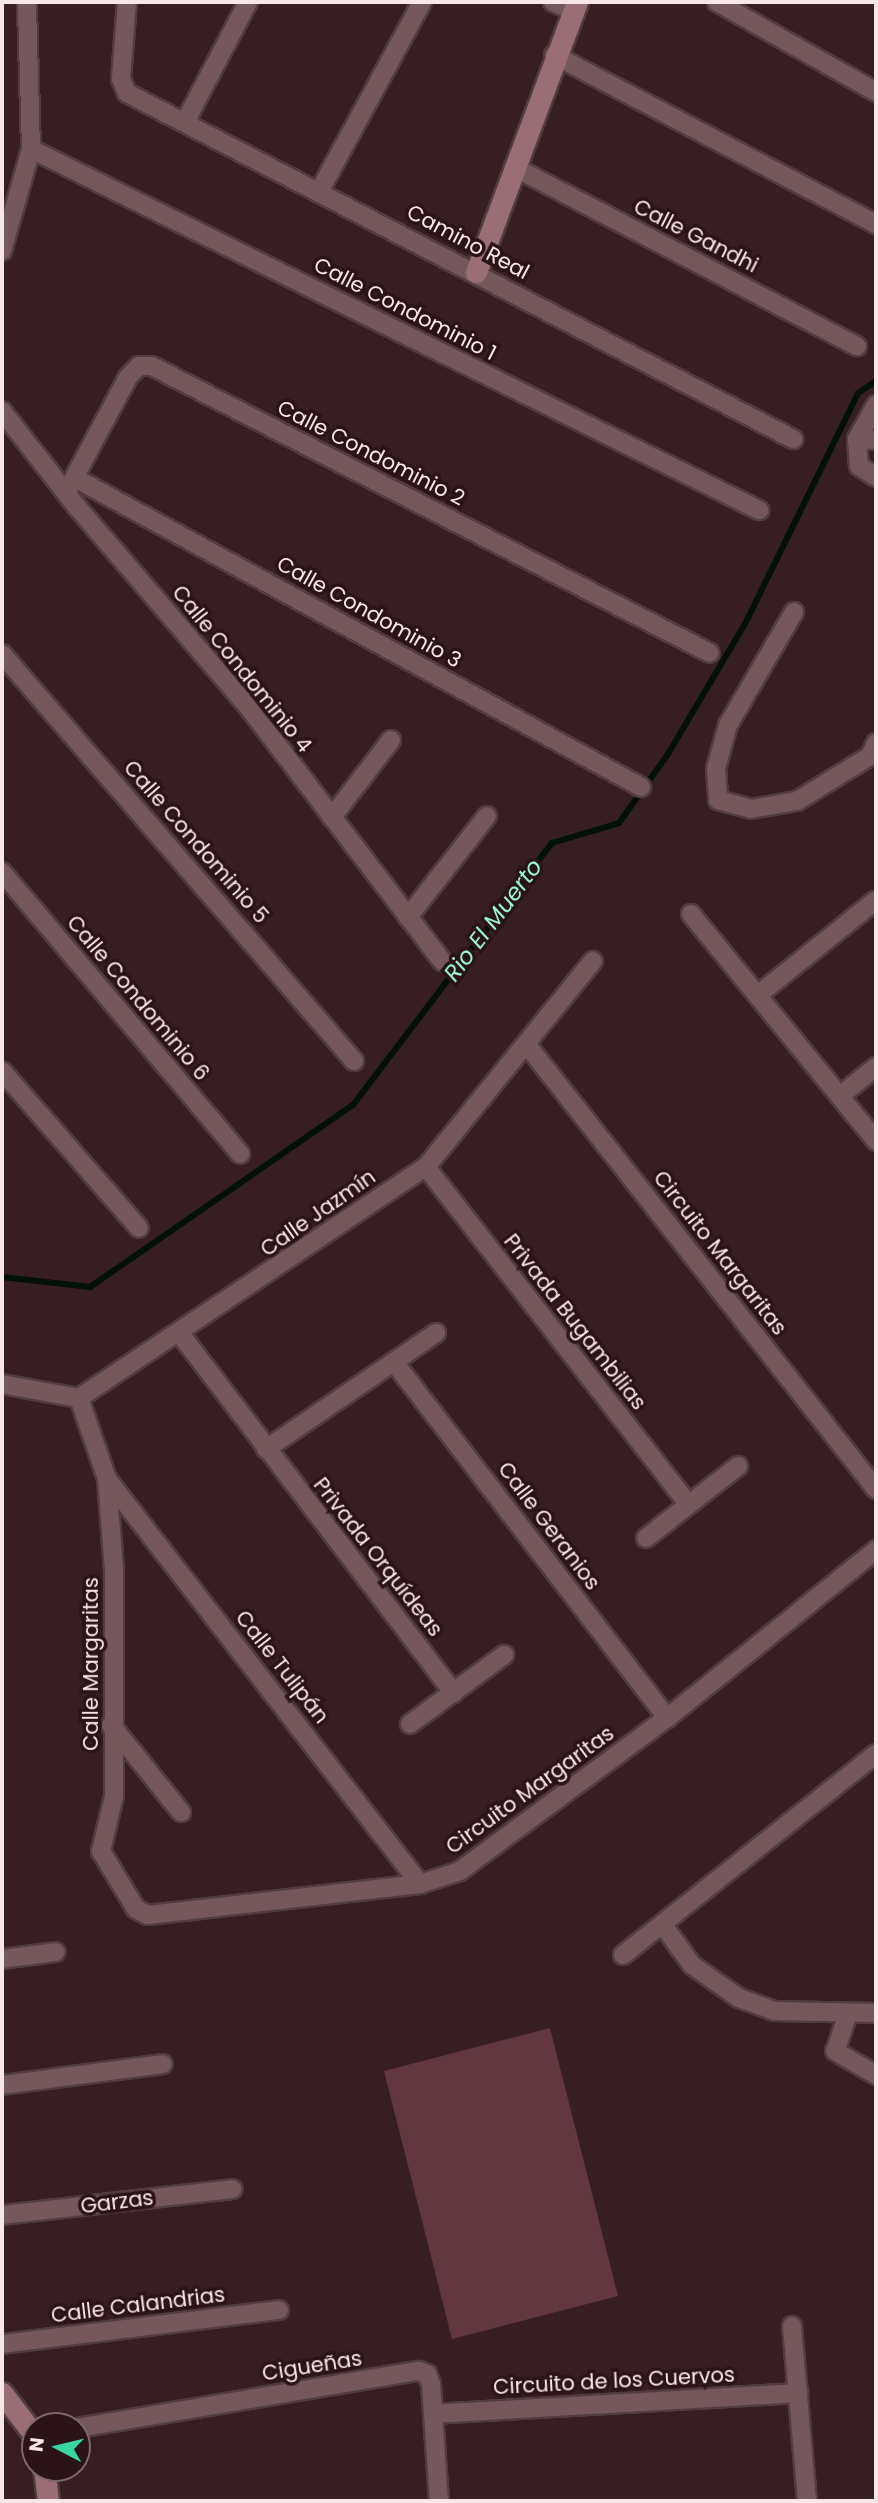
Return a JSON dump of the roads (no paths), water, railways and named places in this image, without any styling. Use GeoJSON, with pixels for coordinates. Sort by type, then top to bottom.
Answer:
{"type":"FeatureCollection","features":[{"type":"Feature","properties":{"kind":"street"},"geometry":{"type":"LineString","coordinates":[[2,251],[31,149],[27,2]]}},
{"type":"Feature","properties":{"kind":"street","name":"Camino Real"},"geometry":{"type":"LineString","coordinates":[[127,2],[121,86],[185,122],[320,190],[793,439]]}},
{"type":"Feature","properties":{"kind":"street"},"geometry":{"type":"LineString","coordinates":[[185,122],[248,2]]}},
{"type":"Feature","properties":{"kind":"street"},"geometry":{"type":"LineString","coordinates":[[320,190],[422,2]]}},
{"type":"Feature","properties":{"kind":"street"},"geometry":{"type":"LineString","coordinates":[[476,272],[554,55],[575,6],[553,2]]}},
{"type":"Feature","properties":{"kind":"street"},"geometry":{"type":"LineString","coordinates":[[717,2],[876,92]]}},
{"type":"Feature","properties":{"kind":"street"},"geometry":{"type":"LineString","coordinates":[[554,55],[876,224]]}},
{"type":"Feature","properties":{"kind":"street","name":"Calle Condominio 1"},"geometry":{"type":"LineString","coordinates":[[31,149],[759,510]]}},
{"type":"Feature","properties":{"kind":"street","name":"Calle Gandhi"},"geometry":{"type":"LineString","coordinates":[[514,167],[857,346]]}},
{"type":"Feature","properties":{"kind":"street","name":"Calle Condominio 2"},"geometry":{"type":"LineString","coordinates":[[71,485],[128,377],[139,366],[152,366],[709,653]]}},
{"type":"Feature","properties":{"kind":"street"},"geometry":{"type":"LineString","coordinates":[[876,405],[857,439],[859,466],[876,477]]}},
{"type":"Feature","properties":{"kind":"street","name":"Calle Condominio 4"},"geometry":{"type":"LineString","coordinates":[[2,411],[71,485],[250,709],[442,961]]}},
{"type":"Feature","properties":{"kind":"street"},"geometry":{"type":"LineString","coordinates":[[857,439],[876,440]]}},
{"type":"Feature","properties":{"kind":"street","name":"Calle Condominio 3"},"geometry":{"type":"LineString","coordinates":[[71,485],[641,787]]}},
{"type":"Feature","properties":{"kind":"street"},"geometry":{"type":"LineString","coordinates":[[794,612],[728,725],[716,768],[718,800],[751,809],[797,801],[874,751]]}},
{"type":"Feature","properties":{"kind":"street","name":"Calle Condominio 5"},"geometry":{"type":"LineString","coordinates":[[2,654],[354,1061]]}},
{"type":"Feature","properties":{"kind":"street"},"geometry":{"type":"LineString","coordinates":[[332,817],[391,740]]}},
{"type":"Feature","properties":{"kind":"street"},"geometry":{"type":"LineString","coordinates":[[408,917],[487,816]]}},
{"type":"Feature","properties":{"kind":"street","name":"Calle Condominio 6"},"geometry":{"type":"LineString","coordinates":[[2,872],[240,1154]]}},
{"type":"Feature","properties":{"kind":"street"},"geometry":{"type":"LineString","coordinates":[[758,995],[876,900]]}},
{"type":"Feature","properties":{"kind":"street"},"geometry":{"type":"LineString","coordinates":[[691,914],[876,1141]]}},
{"type":"Feature","properties":{"kind":"street","name":"Calle Jazmín"},"geometry":{"type":"LineString","coordinates":[[79,1398],[181,1335],[426,1167],[593,961]]}},
{"type":"Feature","properties":{"kind":"street","name":"Circuito Margaritas"},"geometry":{"type":"LineString","coordinates":[[527,1045],[876,1489]]}},
{"type":"Feature","properties":{"kind":"street"},"geometry":{"type":"LineString","coordinates":[[840,1096],[876,1067]]}},
{"type":"Feature","properties":{"kind":"street"},"geometry":{"type":"LineString","coordinates":[[2,1071],[139,1228]]}},
{"type":"Feature","properties":{"kind":"street","name":"Privada Bugambilias"},"geometry":{"type":"LineString","coordinates":[[426,1167],[688,1504]]}},
{"type":"Feature","properties":{"kind":"street"},"geometry":{"type":"LineString","coordinates":[[266,1449],[436,1333]]}},
{"type":"Feature","properties":{"kind":"street","name":"Privada Orquídeas"},"geometry":{"type":"LineString","coordinates":[[181,1335],[454,1693]]}},
{"type":"Feature","properties":{"kind":"street","name":"Calle Geranios"},"geometry":{"type":"LineString","coordinates":[[394,1362],[667,1718]]}},
{"type":"Feature","properties":{"kind":"street"},"geometry":{"type":"LineString","coordinates":[[2,1384],[79,1398]]}},
{"type":"Feature","properties":{"kind":"street","name":"Calle Margaritas"},"geometry":{"type":"LineString","coordinates":[[79,1398],[107,1479],[114,1569],[111,1725],[114,1796],[102,1850],[136,1909],[148,1915]]}},
{"type":"Feature","properties":{"kind":"street"},"geometry":{"type":"LineString","coordinates":[[646,1538],[738,1466]]}},
{"type":"Feature","properties":{"kind":"street","name":"Calle Tulipán"},"geometry":{"type":"LineString","coordinates":[[107,1479],[420,1884]]}},
{"type":"Feature","properties":{"kind":"street","name":"Circuito Margaritas"},"geometry":{"type":"LineString","coordinates":[[148,1915],[420,1884],[460,1871],[667,1718],[876,1550]]}},
{"type":"Feature","properties":{"kind":"street"},"geometry":{"type":"LineString","coordinates":[[410,1724],[504,1655]]}},
{"type":"Feature","properties":{"kind":"street"},"geometry":{"type":"LineString","coordinates":[[111,1725],[181,1812]]}},
{"type":"Feature","properties":{"kind":"street"},"geometry":{"type":"LineString","coordinates":[[622,1955],[876,1755]]}},
{"type":"Feature","properties":{"kind":"street"},"geometry":{"type":"LineString","coordinates":[[663,1924],[692,1965],[739,1998],[774,2011],[876,2013]]}},
{"type":"Feature","properties":{"kind":"street"},"geometry":{"type":"LineString","coordinates":[[2,1959],[56,1952]]}},
{"type":"Feature","properties":{"kind":"street"},"geometry":{"type":"LineString","coordinates":[[848,2014],[835,2051],[876,2075]]}},
{"type":"Feature","properties":{"kind":"street"},"geometry":{"type":"LineString","coordinates":[[2,2085],[163,2064]]}},
{"type":"Feature","properties":{"kind":"street","name":"Garzas"},"geometry":{"type":"LineString","coordinates":[[2,2215],[233,2189]]}},
{"type":"Feature","properties":{"kind":"street","name":"Calle Calandrias"},"geometry":{"type":"LineString","coordinates":[[2,2344],[279,2310]]}},
{"type":"Feature","properties":{"kind":"street"},"geometry":{"type":"LineString","coordinates":[[792,2326],[807,2501]]}},
{"type":"Feature","properties":{"kind":"street","name":"Cigueñas"},"geometry":{"type":"LineString","coordinates":[[91,2426],[419,2371],[427,2374],[431,2384],[439,2501]]}},
{"type":"Feature","properties":{"kind":"street"},"geometry":{"type":"LineString","coordinates":[[2,2393],[21,2417]]}},
{"type":"Feature","properties":{"kind":"street","name":"Circuito de los Cuervos"},"geometry":{"type":"LineString","coordinates":[[433,2414],[798,2393]]}},
{"type":"Feature","properties":{"kind":"street"},"geometry":{"type":"LineString","coordinates":[[46,2482],[48,2501]]}},
{"type":"Feature","properties":{"kind":"waterway","name":"Rio El Muerto"},"geometry":{"type":"LineString","coordinates":[[2,1277],[90,1287],[353,1105],[552,843],[619,823],[668,754],[745,624],[858,393],[876,381]]}}]}
